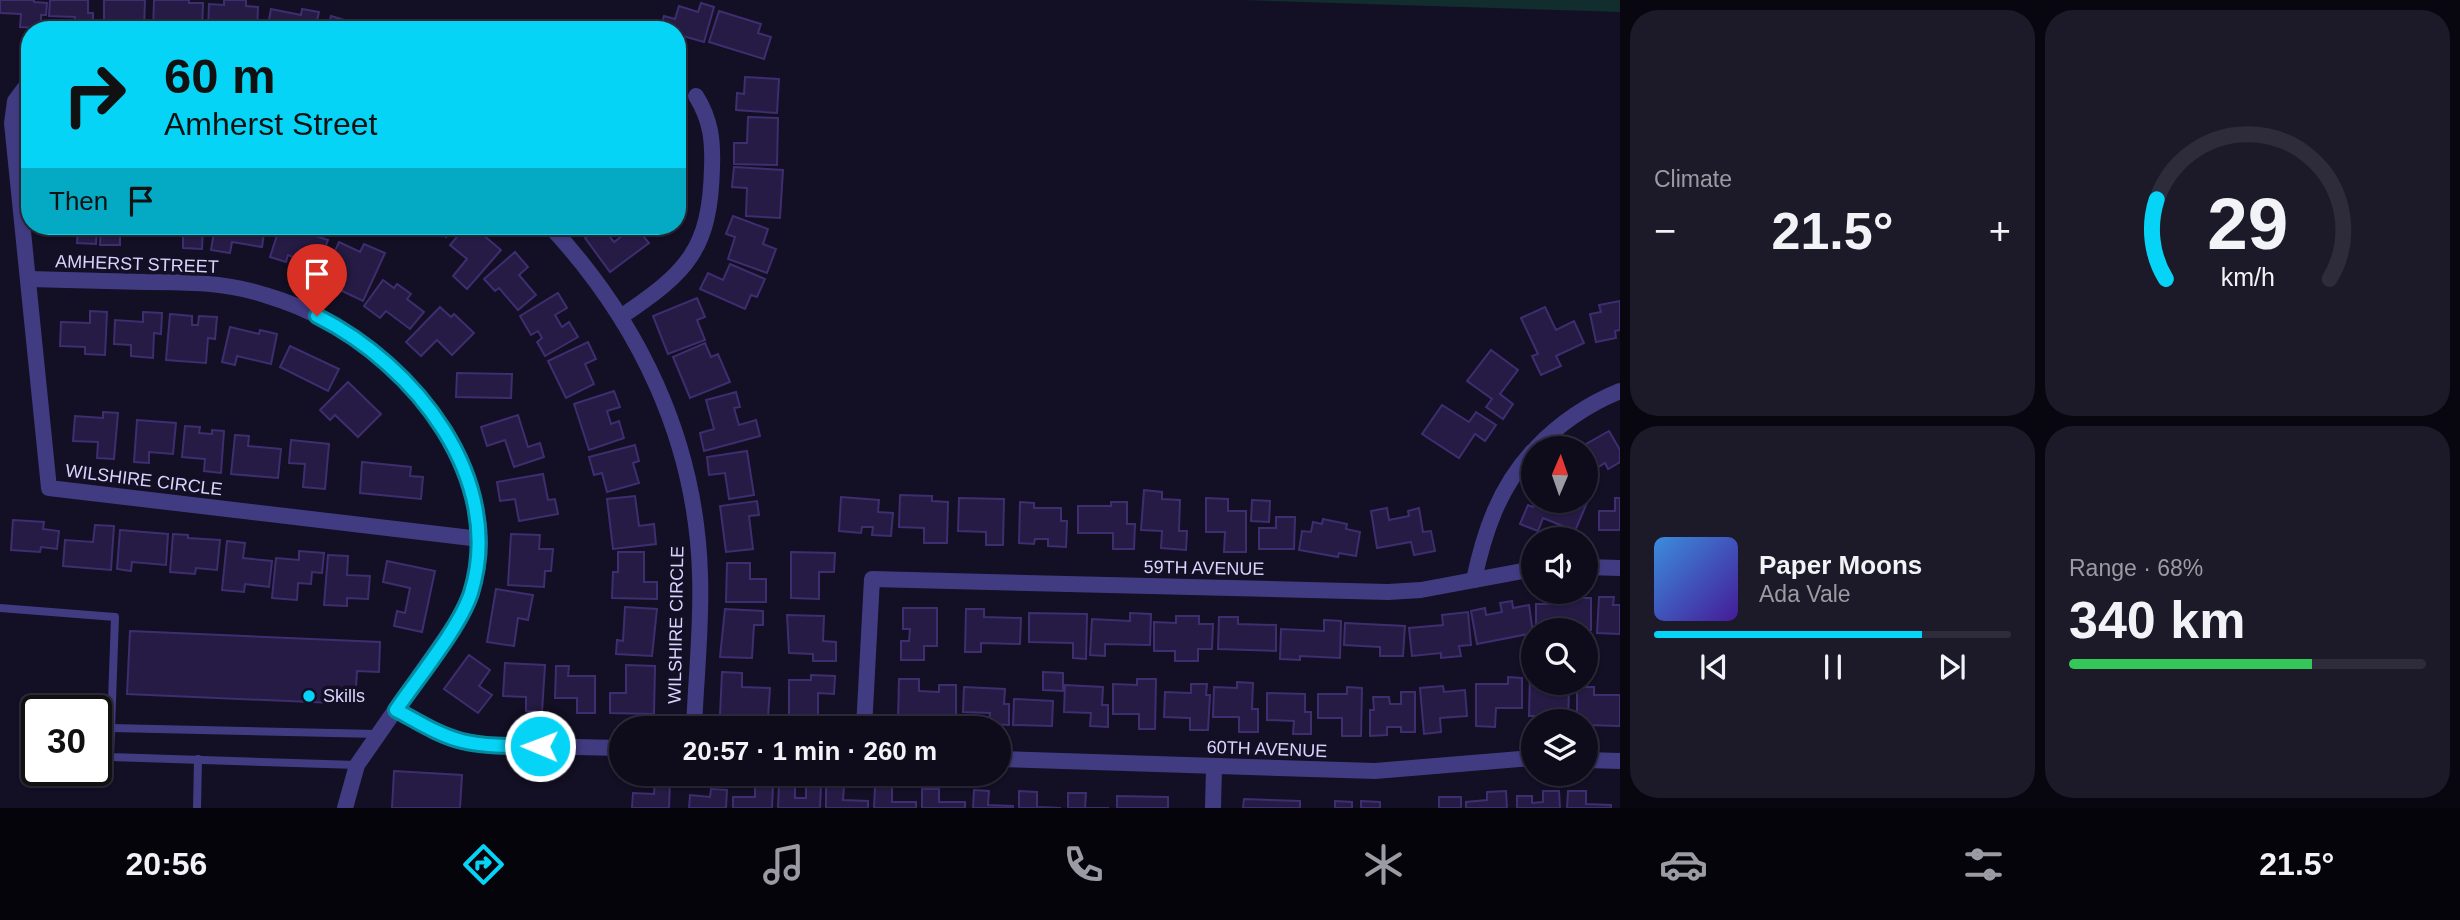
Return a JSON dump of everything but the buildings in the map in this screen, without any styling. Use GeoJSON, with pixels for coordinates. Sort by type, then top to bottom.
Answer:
{"type":"FeatureCollection","features":[{"type":"Feature","properties":{"kind":"street","name":"WILSHIRE CIRCLE"},"geometry":{"type":"LineString","coordinates":[[21,93],[15,101],[12,122],[21,210]]}},
{"type":"Feature","properties":{"kind":"street"},"geometry":{"type":"LineString","coordinates":[[622,316],[661,290],[678,274],[692,255],[707,220],[711,197],[712,137],[705,111],[696,96]]}},
{"type":"Feature","properties":{"kind":"street","name":"WILSHIRE CIRCLE"},"geometry":{"type":"LineString","coordinates":[[24,235],[49,488],[480,539]]}},
{"type":"Feature","properties":{"kind":"street","name":"WILSHIRE CIRCLE"},"geometry":{"type":"LineString","coordinates":[[558,235],[579,257],[622,316],[644,356],[666,406],[689,485],[697,530],[700,575],[694,716]]}},
{"type":"Feature","properties":{"kind":"street","name":"AMHERST STREET"},"geometry":{"type":"LineString","coordinates":[[28,279],[201,283],[265,294],[334,324],[366,345],[395,370],[421,398],[440,425],[458,458],[478,513],[478,565],[470,596],[458,620],[357,765],[345,808]]}},
{"type":"Feature","properties":{"kind":"street"},"geometry":{"type":"LineString","coordinates":[[1550,436],[1564,422],[1588,406],[1620,391]]}},
{"type":"Feature","properties":{"kind":"street"},"geometry":{"type":"LineString","coordinates":[[1474,580],[1481,545],[1497,503],[1521,470]]}},
{"type":"Feature","properties":{"kind":"street"},"geometry":{"type":"LineString","coordinates":[[1598,567],[1620,568]]}},
{"type":"Feature","properties":{"kind":"street","name":"59TH AVENUE"},"geometry":{"type":"LineString","coordinates":[[865,716],[872,579],[1388,592],[1421,590],[1521,571]]}},
{"type":"Feature","properties":{"kind":"street"},"geometry":{"type":"LineString","coordinates":[[396,710],[437,732],[473,743],[609,748]]}},
{"type":"Feature","properties":{"kind":"street","name":"60TH AVENUE"},"geometry":{"type":"LineString","coordinates":[[1011,759],[1375,771],[1521,759]]}},
{"type":"Feature","properties":{"kind":"street"},"geometry":{"type":"LineString","coordinates":[[1598,760],[1620,761]]}},
{"type":"Feature","properties":{"kind":"street"},"geometry":{"type":"LineString","coordinates":[[1213,808],[1214,767]]}},
{"type":"Feature","properties":{"kind":"lane"},"geometry":{"type":"LineString","coordinates":[[0,608],[115,617],[112,700]]}},
{"type":"Feature","properties":{"kind":"lane"},"geometry":{"type":"LineString","coordinates":[[112,728],[379,734]]}},
{"type":"Feature","properties":{"kind":"lane"},"geometry":{"type":"LineString","coordinates":[[112,757],[357,765]]}},
{"type":"Feature","properties":{"kind":"lane"},"geometry":{"type":"LineString","coordinates":[[197,808],[198,759]]}},
{"type":"Feature","properties":{"kind":"green space"},"geometry":{"type":"Polygon","coordinates":[[[1242,0],[1620,0],[1620,12],[1242,0]]]}},
{"type":"Feature","properties":{"kind":"place","name":"Skills"},"geometry":{"type":"Point","coordinates":[309,696]}},
{"type":"Feature","properties":{"kind":"route"},"geometry":{"type":"LineString","coordinates":[[317,316],[366,345],[395,370],[421,398],[458,458],[478,513],[478,565],[470,596],[458,620],[396,710],[437,732],[461,741],[485,745],[540,746]]}}]}
